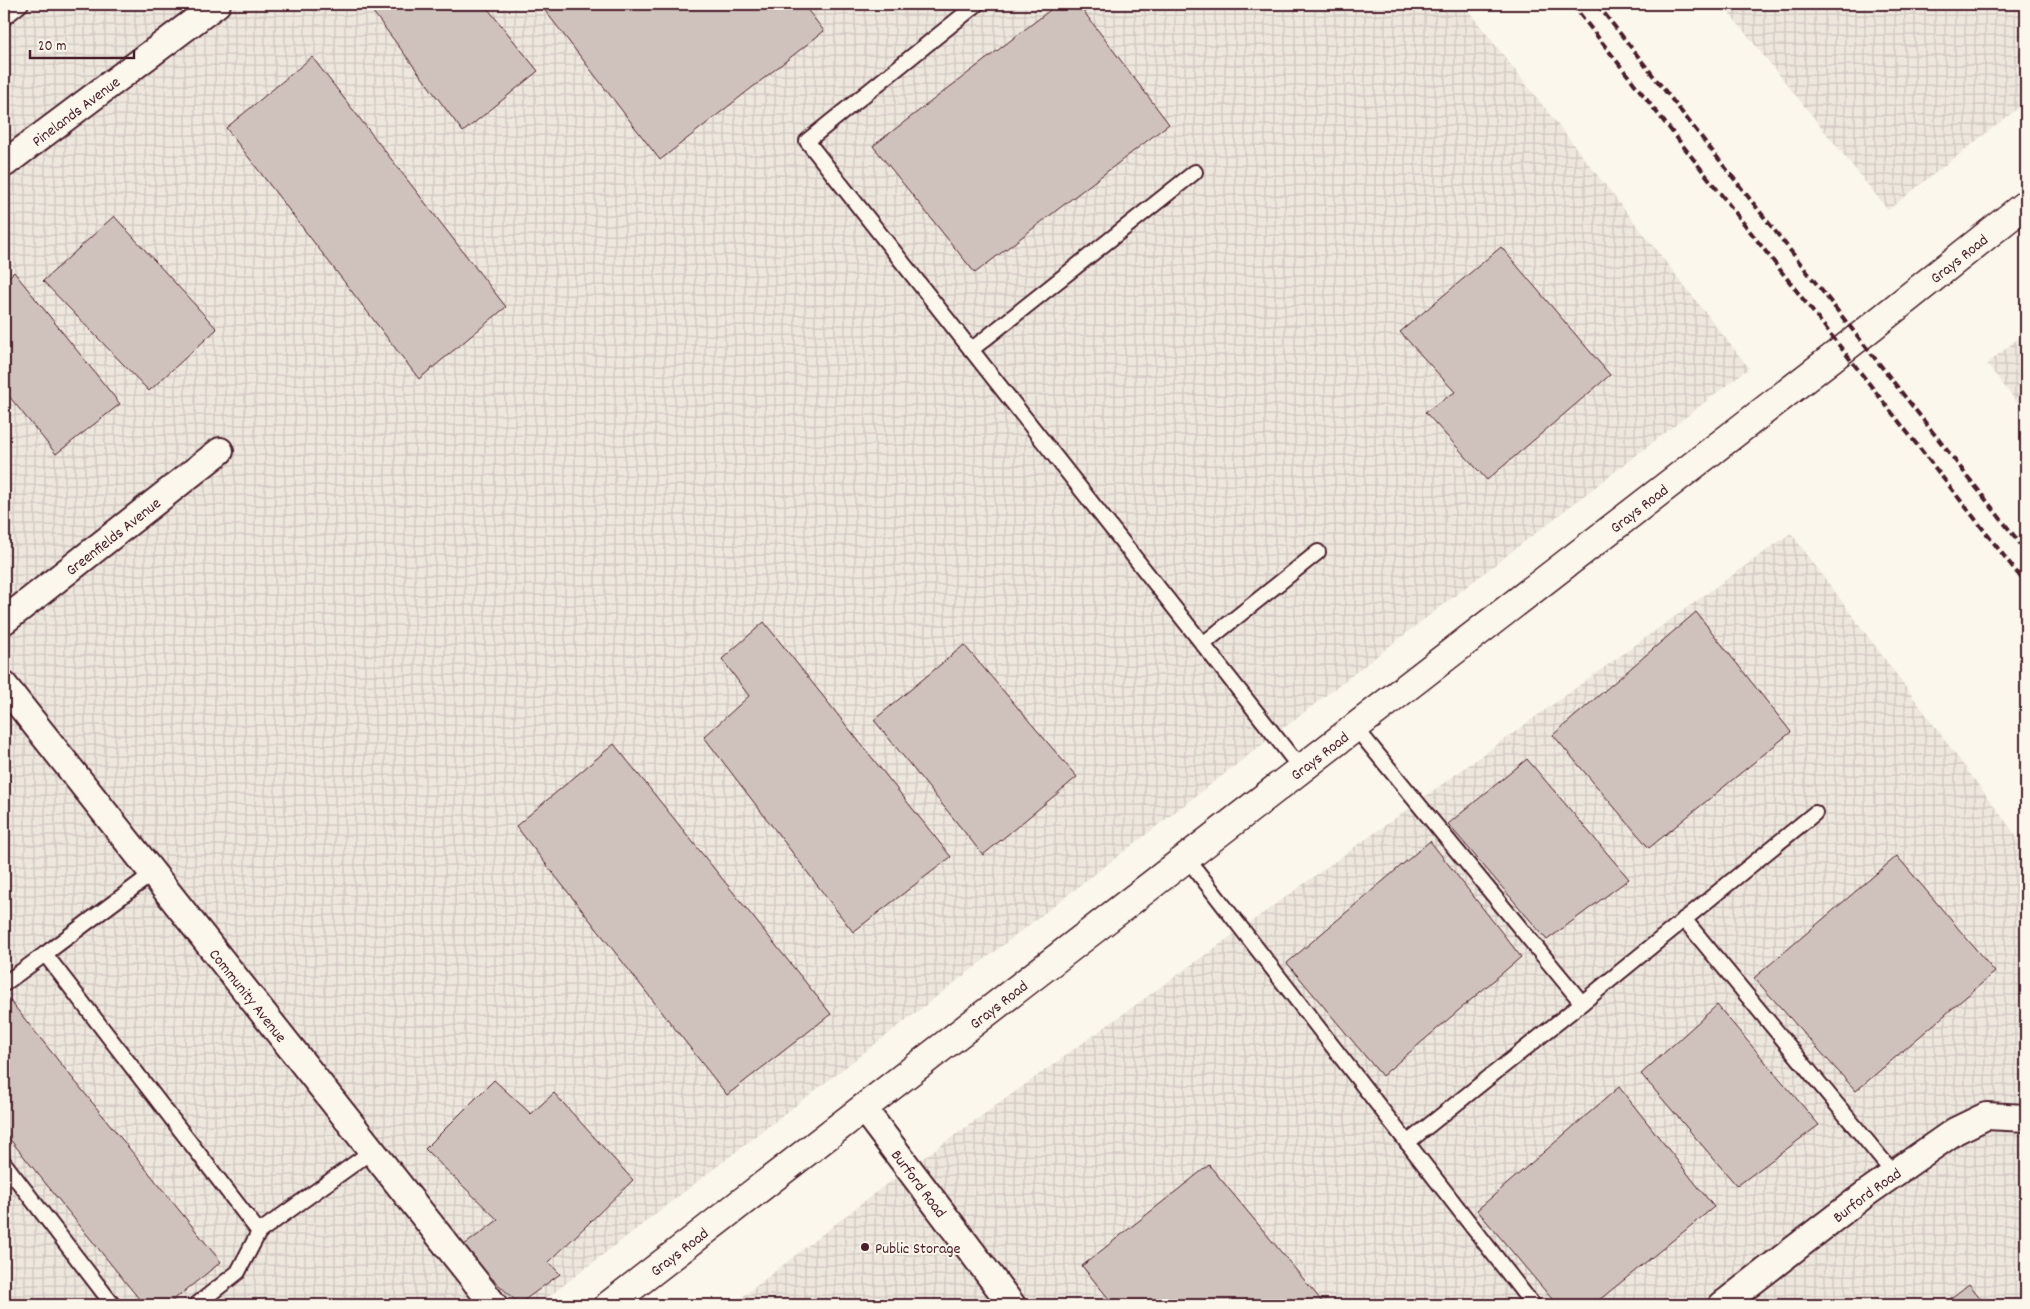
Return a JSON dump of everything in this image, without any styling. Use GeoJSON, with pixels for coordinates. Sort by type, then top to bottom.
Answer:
{"type":"FeatureCollection","features":[{"type":"Feature","properties":{"kind":"street","name":"Pinelands Avenue"},"geometry":{"type":"LineString","coordinates":[[4,164],[209,6]]}},
{"type":"Feature","properties":{"kind":"street","name":"Grays Road"},"geometry":{"type":"LineString","coordinates":[[609,1305],[1866,331],[2024,211]]}},
{"type":"Feature","properties":{"kind":"street","name":"Greenfields Avenue"},"geometry":{"type":"LineString","coordinates":[[4,621],[220,451]]}},
{"type":"Feature","properties":{"kind":"street","name":"Community Avenue"},"geometry":{"type":"LineString","coordinates":[[4,685],[494,1305]]}},
{"type":"Feature","properties":{"kind":"street","name":"Burford Road"},"geometry":{"type":"LineString","coordinates":[[863,1108],[1012,1305]]}},
{"type":"Feature","properties":{"kind":"street","name":"Burford Road"},"geometry":{"type":"LineString","coordinates":[[1722,1305],[1868,1192],[1955,1131],[1986,1116],[2026,1118]]}},
{"type":"Feature","properties":{"kind":"lane"},"geometry":{"type":"LineString","coordinates":[[4,18],[21,4]]}},
{"type":"Feature","properties":{"kind":"lane"},"geometry":{"type":"LineString","coordinates":[[977,4],[807,141],[1301,769]]}},
{"type":"Feature","properties":{"kind":"lane"},"geometry":{"type":"LineString","coordinates":[[971,350],[1195,172]]}},
{"type":"Feature","properties":{"kind":"lane"},"geometry":{"type":"LineString","coordinates":[[1202,644],[1318,552]]}},
{"type":"Feature","properties":{"kind":"lane"},"geometry":{"type":"LineString","coordinates":[[1354,727],[1582,1003]]}},
{"type":"Feature","properties":{"kind":"lane"},"geometry":{"type":"LineString","coordinates":[[1407,1142],[1582,1003],[1815,812]]}},
{"type":"Feature","properties":{"kind":"lane"},"geometry":{"type":"LineString","coordinates":[[1186,858],[1533,1305]]}},
{"type":"Feature","properties":{"kind":"lane"},"geometry":{"type":"LineString","coordinates":[[4,984],[153,873]]}},
{"type":"Feature","properties":{"kind":"lane"},"geometry":{"type":"LineString","coordinates":[[1684,919],[1894,1174]]}},
{"type":"Feature","properties":{"kind":"lane"},"geometry":{"type":"LineString","coordinates":[[45,954],[260,1232]]}},
{"type":"Feature","properties":{"kind":"lane"},"geometry":{"type":"LineString","coordinates":[[196,1305],[238,1272],[260,1232],[372,1151]]}},
{"type":"Feature","properties":{"kind":"lane"},"geometry":{"type":"LineString","coordinates":[[4,1163],[113,1305]]}},
{"type":"Feature","properties":{"kind":"shaded area"},"geometry":{"type":"Polygon","coordinates":[[[4,4],[1463,4],[1749,368],[538,1305],[4,1305],[4,4]]]}},
{"type":"Feature","properties":{"kind":"shaded area"},"geometry":{"type":"Polygon","coordinates":[[[1722,4],[2026,4],[2026,102],[1888,210],[1722,4]]]}},
{"type":"Feature","properties":{"kind":"shaded area"},"geometry":{"type":"Polygon","coordinates":[[[2026,332],[2026,414],[1987,364],[2026,332]]]}},
{"type":"Feature","properties":{"kind":"shaded area"},"geometry":{"type":"Polygon","coordinates":[[[1791,533],[2026,849],[2026,1305],[732,1305],[880,1189],[1791,533]]]}},
{"type":"Feature","properties":{"kind":"building"},"geometry":{"type":"Polygon","coordinates":[[[367,4],[484,4],[538,71],[463,132],[367,4]]]}},
{"type":"Feature","properties":{"kind":"building"},"geometry":{"type":"Polygon","coordinates":[[[540,4],[803,4],[824,31],[660,160],[540,4]]]}},
{"type":"Feature","properties":{"kind":"building"},"geometry":{"type":"Polygon","coordinates":[[[1058,4],[1078,4],[1169,124],[975,273],[873,146],[1058,4]]]}},
{"type":"Feature","properties":{"kind":"building"},"geometry":{"type":"Polygon","coordinates":[[[312,57],[506,307],[419,379],[226,128],[312,57]]]}},
{"type":"Feature","properties":{"kind":"building"},"geometry":{"type":"Polygon","coordinates":[[[114,216],[217,329],[149,391],[43,281],[114,216]]]}},
{"type":"Feature","properties":{"kind":"building"},"geometry":{"type":"Polygon","coordinates":[[[1501,247],[1610,375],[1487,480],[1425,412],[1455,392],[1400,332],[1501,247]]]}},
{"type":"Feature","properties":{"kind":"building"},"geometry":{"type":"Polygon","coordinates":[[[14,272],[120,404],[56,454],[4,390],[4,281],[14,272]]]}},
{"type":"Feature","properties":{"kind":"building"},"geometry":{"type":"Polygon","coordinates":[[[1696,612],[1791,732],[1649,848],[1553,735],[1696,612]]]}},
{"type":"Feature","properties":{"kind":"building"},"geometry":{"type":"Polygon","coordinates":[[[764,622],[951,857],[853,932],[704,737],[749,696],[722,659],[764,622]]]}},
{"type":"Feature","properties":{"kind":"building"},"geometry":{"type":"Polygon","coordinates":[[[964,645],[1077,777],[983,855],[874,720],[964,645]]]}},
{"type":"Feature","properties":{"kind":"building"},"geometry":{"type":"Polygon","coordinates":[[[614,744],[831,1014],[727,1095],[516,826],[614,744]]]}},
{"type":"Feature","properties":{"kind":"building"},"geometry":{"type":"Polygon","coordinates":[[[1527,759],[1629,879],[1547,940],[1448,824],[1527,759]]]}},
{"type":"Feature","properties":{"kind":"building"},"geometry":{"type":"Polygon","coordinates":[[[1430,841],[1521,957],[1382,1076],[1287,963],[1430,841]]]}},
{"type":"Feature","properties":{"kind":"building"},"geometry":{"type":"Polygon","coordinates":[[[1897,856],[1995,972],[1856,1091],[1754,978],[1897,856]]]}},
{"type":"Feature","properties":{"kind":"building"},"geometry":{"type":"Polygon","coordinates":[[[7,997],[221,1262],[167,1305],[144,1305],[4,1132],[4,1000],[7,997]]]}},
{"type":"Feature","properties":{"kind":"building"},"geometry":{"type":"Polygon","coordinates":[[[1717,1005],[1819,1125],[1737,1186],[1641,1074],[1717,1005]]]}},
{"type":"Feature","properties":{"kind":"building"},"geometry":{"type":"Polygon","coordinates":[[[494,1080],[531,1114],[554,1093],[633,1180],[549,1262],[560,1274],[519,1304],[460,1248],[498,1220],[425,1149],[494,1080]]]}},
{"type":"Feature","properties":{"kind":"building"},"geometry":{"type":"Polygon","coordinates":[[[1619,1087],[1714,1207],[1593,1305],[1557,1305],[1477,1210],[1619,1087]]]}},
{"type":"Feature","properties":{"kind":"building"},"geometry":{"type":"Polygon","coordinates":[[[1209,1165],[1325,1305],[1114,1305],[1082,1266],[1209,1165]]]}},
{"type":"Feature","properties":{"kind":"building"},"geometry":{"type":"Polygon","coordinates":[[[1969,1284],[1986,1305],[1942,1305],[1969,1284]]]}},
{"type":"Feature","properties":{"kind":"railway"},"geometry":{"type":"LineString","coordinates":[[1572,4],[2026,584]]}},
{"type":"Feature","properties":{"kind":"railway"},"geometry":{"type":"LineString","coordinates":[[1597,4],[2026,551]]}},
{"type":"Feature","properties":{"kind":"place","name":"Public Storage"},"geometry":{"type":"Point","coordinates":[865,1247]}}]}
